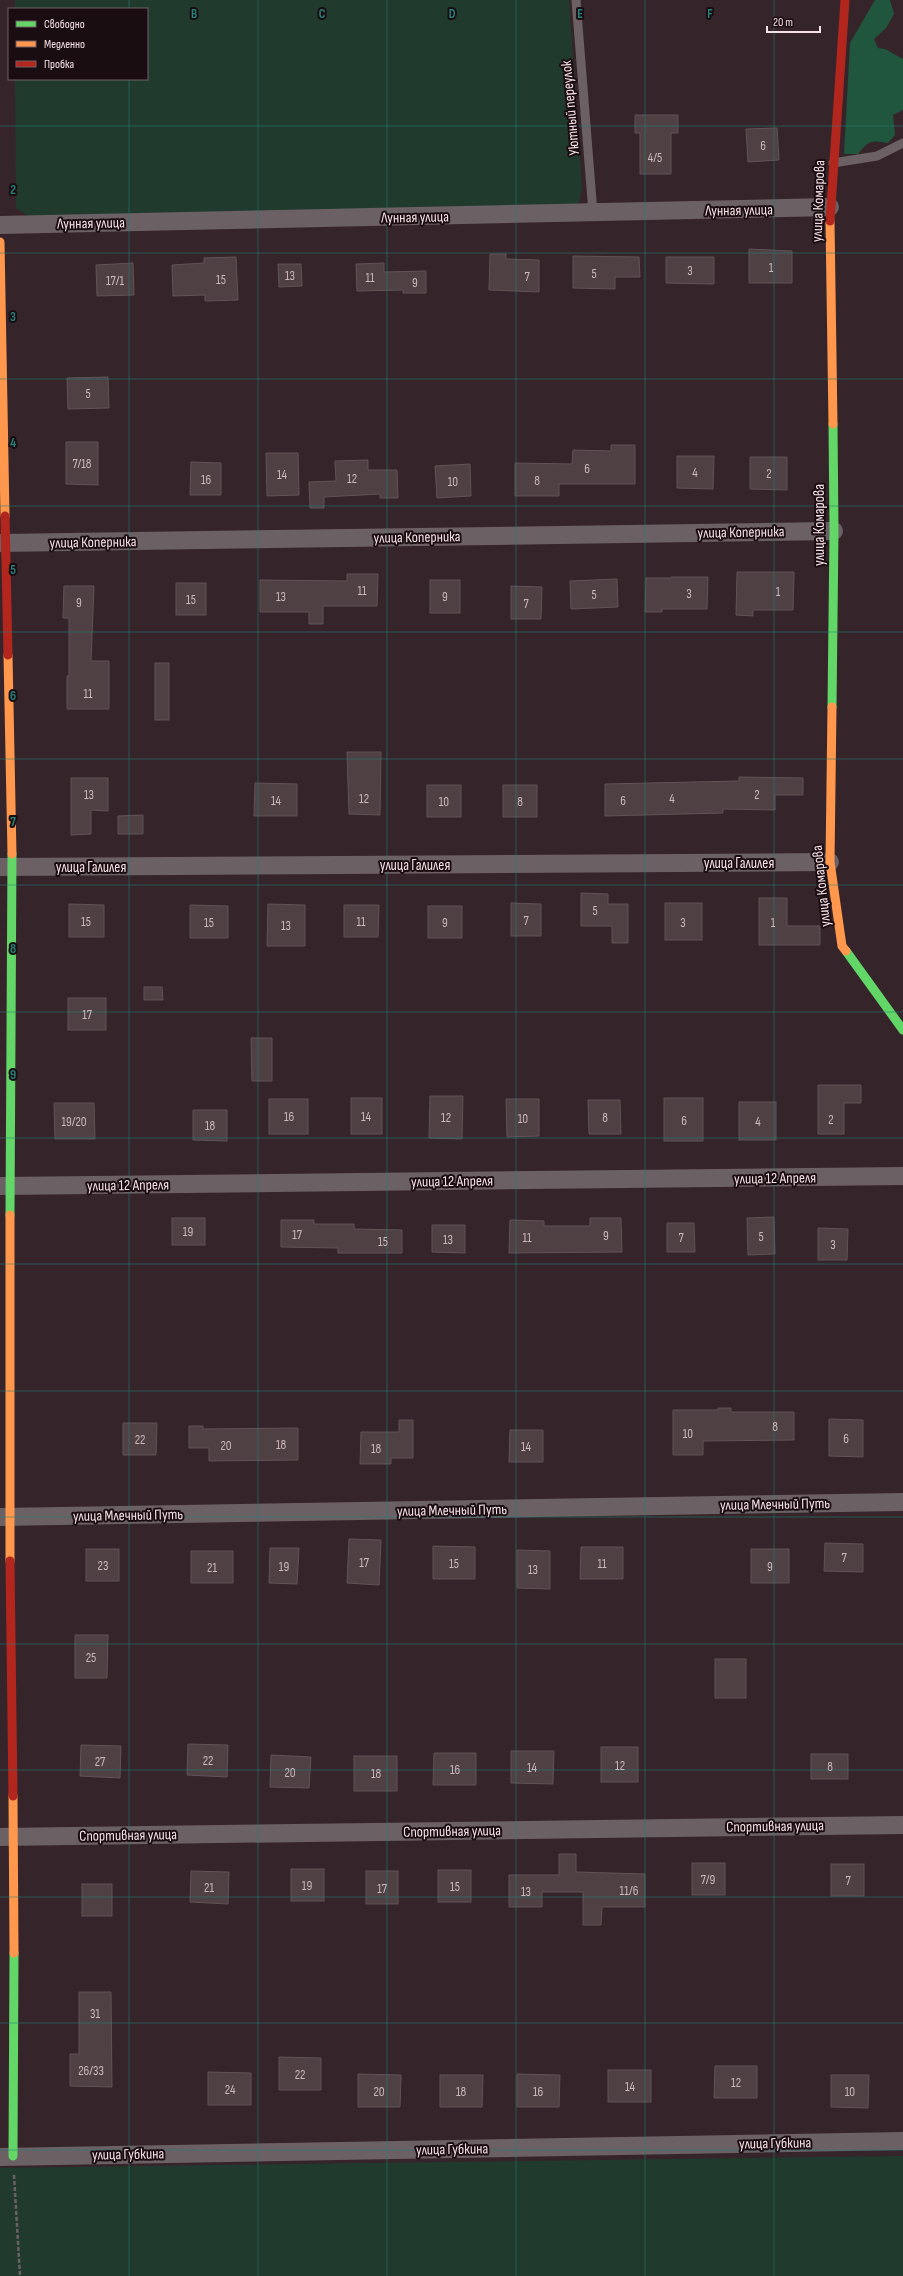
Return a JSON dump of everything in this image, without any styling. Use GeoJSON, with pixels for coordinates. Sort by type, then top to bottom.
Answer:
{"type":"FeatureCollection","features":[{"type":"Feature","properties":{"kind":"street","name":"улица Комарова"},"geometry":{"type":"LineString","coordinates":[[845,0],[830,207],[834,531],[830,862],[842,946],[901,1025]]}},
{"type":"Feature","properties":{"kind":"street","name":"Лунная улица"},"geometry":{"type":"LineString","coordinates":[[0,225],[830,207]]}},
{"type":"Feature","properties":{"kind":"street"},"geometry":{"type":"LineString","coordinates":[[0,242],[6,867],[4,1517],[7,1837],[6,2156]]}},
{"type":"Feature","properties":{"kind":"street","name":"улица Коперника"},"geometry":{"type":"LineString","coordinates":[[3,543],[834,531]]}},
{"type":"Feature","properties":{"kind":"street","name":"улица Галилея"},"geometry":{"type":"LineString","coordinates":[[6,867],[830,862]]}},
{"type":"Feature","properties":{"kind":"street","name":"улица 12 Апреля"},"geometry":{"type":"LineString","coordinates":[[5,1186],[899,1174]]}},
{"type":"Feature","properties":{"kind":"street","name":"улица Млечный Путь"},"geometry":{"type":"LineString","coordinates":[[4,1517],[903,1502]]}},
{"type":"Feature","properties":{"kind":"street","name":"Спортивная улица"},"geometry":{"type":"LineString","coordinates":[[7,1837],[903,1825]]}},
{"type":"Feature","properties":{"kind":"street","name":"улица Губкина"},"geometry":{"type":"LineString","coordinates":[[6,2156],[903,2141]]}},
{"type":"Feature","properties":{"kind":"lane","name":"Уютный переулок"},"geometry":{"type":"LineString","coordinates":[[576,0],[593,213]]}},
{"type":"Feature","properties":{"kind":"lane"},"geometry":{"type":"LineString","coordinates":[[833,163],[877,156],[903,143]]}},
{"type":"Feature","properties":{"kind":"path"},"geometry":{"type":"LineString","coordinates":[[6,2156],[20,2276]]}},
{"type":"Feature","properties":{"kind":"green space"},"geometry":{"type":"Polygon","coordinates":[[[15,0],[569,0],[582,188],[579,202],[569,208],[30,217],[16,208],[15,80],[148,80],[148,8],[15,8],[15,0]]]}},
{"type":"Feature","properties":{"kind":"green space"},"geometry":{"type":"Polygon","coordinates":[[[875,0],[890,0],[894,14],[886,28],[874,39],[878,48],[885,49],[903,59],[903,110],[893,115],[895,135],[888,143],[874,141],[865,146],[858,154],[844,154],[850,43],[875,0]]]}},
{"type":"Feature","properties":{"kind":"green space"},"geometry":{"type":"Polygon","coordinates":[[[903,2156],[903,2276],[0,2276],[0,2168],[903,2156]]]}},
{"type":"Feature","properties":{"kind":"building"},"geometry":{"type":"Polygon","coordinates":[[[635,115],[678,115],[678,133],[671,133],[671,174],[640,174],[640,133],[635,133],[635,115]]]}},
{"type":"Feature","properties":{"kind":"building"},"geometry":{"type":"Polygon","coordinates":[[[777,128],[779,160],[748,162],[746,129],[777,128]]]}},
{"type":"Feature","properties":{"kind":"building"},"geometry":{"type":"Polygon","coordinates":[[[749,249],[792,251],[792,283],[749,283],[749,249]]]}},
{"type":"Feature","properties":{"kind":"building"},"geometry":{"type":"Polygon","coordinates":[[[490,254],[506,254],[506,259],[539,260],[539,292],[489,290],[490,254]]]}},
{"type":"Feature","properties":{"kind":"building"},"geometry":{"type":"Polygon","coordinates":[[[573,256],[639,257],[640,277],[615,277],[615,289],[573,288],[573,256]]]}},
{"type":"Feature","properties":{"kind":"building"},"geometry":{"type":"Polygon","coordinates":[[[236,257],[238,300],[205,301],[205,295],[173,296],[172,265],[204,263],[204,258],[236,257]]]}},
{"type":"Feature","properties":{"kind":"building"},"geometry":{"type":"Polygon","coordinates":[[[666,257],[714,257],[714,284],[666,283],[666,257]]]}},
{"type":"Feature","properties":{"kind":"building"},"geometry":{"type":"Polygon","coordinates":[[[133,263],[134,295],[97,296],[96,265],[133,263]]]}},
{"type":"Feature","properties":{"kind":"building"},"geometry":{"type":"Polygon","coordinates":[[[384,263],[384,272],[426,271],[426,293],[403,293],[403,290],[357,291],[356,264],[384,263]]]}},
{"type":"Feature","properties":{"kind":"building"},"geometry":{"type":"Polygon","coordinates":[[[278,264],[301,264],[302,286],[279,287],[278,264]]]}},
{"type":"Feature","properties":{"kind":"building"},"geometry":{"type":"Polygon","coordinates":[[[108,377],[109,408],[68,409],[67,378],[108,377]]]}},
{"type":"Feature","properties":{"kind":"building"},"geometry":{"type":"Polygon","coordinates":[[[66,442],[98,442],[98,485],[66,484],[66,442]]]}},
{"type":"Feature","properties":{"kind":"building"},"geometry":{"type":"Polygon","coordinates":[[[611,445],[635,445],[635,484],[559,484],[559,496],[515,496],[515,463],[572,464],[573,450],[611,451],[611,445]]]}},
{"type":"Feature","properties":{"kind":"building"},"geometry":{"type":"Polygon","coordinates":[[[266,453],[298,453],[299,495],[267,496],[266,453]]]}},
{"type":"Feature","properties":{"kind":"building"},"geometry":{"type":"Polygon","coordinates":[[[677,456],[714,456],[713,489],[677,488],[677,456]]]}},
{"type":"Feature","properties":{"kind":"building"},"geometry":{"type":"Polygon","coordinates":[[[750,457],[787,457],[787,490],[750,489],[750,457]]]}},
{"type":"Feature","properties":{"kind":"building"},"geometry":{"type":"Polygon","coordinates":[[[368,460],[368,470],[397,470],[398,498],[380,498],[380,494],[324,497],[324,508],[310,508],[309,482],[336,481],[335,461],[368,460]]]}},
{"type":"Feature","properties":{"kind":"building"},"geometry":{"type":"Polygon","coordinates":[[[191,462],[221,463],[221,495],[190,495],[191,462]]]}},
{"type":"Feature","properties":{"kind":"building"},"geometry":{"type":"Polygon","coordinates":[[[470,464],[471,496],[437,498],[435,466],[470,464]]]}},
{"type":"Feature","properties":{"kind":"building"},"geometry":{"type":"Polygon","coordinates":[[[737,572],[794,572],[793,610],[753,610],[753,616],[736,615],[737,572]]]}},
{"type":"Feature","properties":{"kind":"building"},"geometry":{"type":"Polygon","coordinates":[[[347,574],[378,574],[377,606],[323,606],[323,624],[309,624],[309,612],[260,612],[260,580],[347,581],[347,574]]]}},
{"type":"Feature","properties":{"kind":"building"},"geometry":{"type":"Polygon","coordinates":[[[708,577],[707,609],[662,609],[662,612],[645,612],[646,578],[708,577]]]}},
{"type":"Feature","properties":{"kind":"building"},"geometry":{"type":"Polygon","coordinates":[[[617,579],[618,607],[571,609],[570,581],[617,579]]]}},
{"type":"Feature","properties":{"kind":"building"},"geometry":{"type":"Polygon","coordinates":[[[430,580],[460,580],[460,613],[430,613],[430,580]]]}},
{"type":"Feature","properties":{"kind":"building"},"geometry":{"type":"Polygon","coordinates":[[[176,583],[206,583],[206,615],[176,615],[176,583]]]}},
{"type":"Feature","properties":{"kind":"building"},"geometry":{"type":"Polygon","coordinates":[[[64,586],[94,586],[91,661],[109,661],[109,709],[67,709],[67,676],[69,676],[69,618],[63,618],[64,586]]]}},
{"type":"Feature","properties":{"kind":"building"},"geometry":{"type":"Polygon","coordinates":[[[511,586],[542,587],[541,619],[511,619],[511,586]]]}},
{"type":"Feature","properties":{"kind":"building"},"geometry":{"type":"Polygon","coordinates":[[[155,663],[169,663],[169,720],[155,720],[155,663]]]}},
{"type":"Feature","properties":{"kind":"building"},"geometry":{"type":"Polygon","coordinates":[[[347,752],[381,752],[380,815],[349,814],[347,752]]]}},
{"type":"Feature","properties":{"kind":"building"},"geometry":{"type":"Polygon","coordinates":[[[739,777],[803,778],[803,795],[775,795],[775,810],[723,809],[723,813],[605,816],[605,784],[739,781],[739,777]]]}},
{"type":"Feature","properties":{"kind":"building"},"geometry":{"type":"Polygon","coordinates":[[[71,778],[108,778],[108,811],[91,810],[91,834],[71,835],[71,778]]]}},
{"type":"Feature","properties":{"kind":"building"},"geometry":{"type":"Polygon","coordinates":[[[255,783],[297,784],[297,816],[254,816],[255,783]]]}},
{"type":"Feature","properties":{"kind":"building"},"geometry":{"type":"Polygon","coordinates":[[[427,785],[461,785],[461,817],[427,817],[427,785]]]}},
{"type":"Feature","properties":{"kind":"building"},"geometry":{"type":"Polygon","coordinates":[[[503,785],[537,785],[537,817],[503,817],[503,785]]]}},
{"type":"Feature","properties":{"kind":"building"},"geometry":{"type":"Polygon","coordinates":[[[143,815],[143,834],[118,834],[118,816],[143,815]]]}},
{"type":"Feature","properties":{"kind":"building"},"geometry":{"type":"Polygon","coordinates":[[[581,893],[608,894],[608,904],[628,904],[628,943],[612,943],[612,926],[581,926],[581,893]]]}},
{"type":"Feature","properties":{"kind":"building"},"geometry":{"type":"Polygon","coordinates":[[[759,898],[787,898],[787,926],[820,926],[820,945],[759,945],[759,898]]]}},
{"type":"Feature","properties":{"kind":"building"},"geometry":{"type":"Polygon","coordinates":[[[511,903],[541,904],[541,936],[511,936],[511,903]]]}},
{"type":"Feature","properties":{"kind":"building"},"geometry":{"type":"Polygon","coordinates":[[[665,903],[702,903],[702,940],[665,940],[665,903]]]}},
{"type":"Feature","properties":{"kind":"building"},"geometry":{"type":"Polygon","coordinates":[[[69,904],[104,905],[104,937],[69,937],[69,904]]]}},
{"type":"Feature","properties":{"kind":"building"},"geometry":{"type":"Polygon","coordinates":[[[268,904],[305,905],[305,946],[267,946],[268,904]]]}},
{"type":"Feature","properties":{"kind":"building"},"geometry":{"type":"Polygon","coordinates":[[[190,905],[228,906],[228,938],[190,938],[190,905]]]}},
{"type":"Feature","properties":{"kind":"building"},"geometry":{"type":"Polygon","coordinates":[[[344,905],[379,905],[378,937],[344,937],[344,905]]]}},
{"type":"Feature","properties":{"kind":"building"},"geometry":{"type":"Polygon","coordinates":[[[428,906],[462,906],[462,938],[428,938],[428,906]]]}},
{"type":"Feature","properties":{"kind":"building"},"geometry":{"type":"Polygon","coordinates":[[[144,987],[162,987],[163,1000],[144,1000],[144,987]]]}},
{"type":"Feature","properties":{"kind":"building"},"geometry":{"type":"Polygon","coordinates":[[[68,998],[106,998],[106,1030],[68,1030],[68,998]]]}},
{"type":"Feature","properties":{"kind":"building"},"geometry":{"type":"Polygon","coordinates":[[[251,1038],[272,1038],[272,1081],[252,1081],[251,1038]]]}},
{"type":"Feature","properties":{"kind":"building"},"geometry":{"type":"Polygon","coordinates":[[[818,1085],[861,1085],[861,1103],[844,1103],[844,1134],[818,1134],[818,1085]]]}},
{"type":"Feature","properties":{"kind":"building"},"geometry":{"type":"Polygon","coordinates":[[[430,1096],[463,1096],[462,1139],[429,1138],[430,1096]]]}},
{"type":"Feature","properties":{"kind":"building"},"geometry":{"type":"Polygon","coordinates":[[[351,1098],[382,1098],[382,1134],[351,1134],[351,1098]]]}},
{"type":"Feature","properties":{"kind":"building"},"geometry":{"type":"Polygon","coordinates":[[[664,1098],[703,1098],[703,1141],[664,1141],[664,1098]]]}},
{"type":"Feature","properties":{"kind":"building"},"geometry":{"type":"Polygon","coordinates":[[[269,1099],[308,1099],[308,1134],[269,1134],[269,1099]]]}},
{"type":"Feature","properties":{"kind":"building"},"geometry":{"type":"Polygon","coordinates":[[[506,1099],[539,1099],[539,1136],[507,1137],[506,1099]]]}},
{"type":"Feature","properties":{"kind":"building"},"geometry":{"type":"Polygon","coordinates":[[[588,1100],[620,1100],[621,1134],[589,1134],[588,1100]]]}},
{"type":"Feature","properties":{"kind":"building"},"geometry":{"type":"Polygon","coordinates":[[[739,1102],[776,1102],[776,1140],[739,1140],[739,1102]]]}},
{"type":"Feature","properties":{"kind":"building"},"geometry":{"type":"Polygon","coordinates":[[[54,1103],[94,1103],[95,1139],[55,1139],[54,1103]]]}},
{"type":"Feature","properties":{"kind":"building"},"geometry":{"type":"Polygon","coordinates":[[[193,1110],[227,1110],[227,1141],[193,1140],[193,1110]]]}},
{"type":"Feature","properties":{"kind":"building"},"geometry":{"type":"Polygon","coordinates":[[[774,1217],[775,1254],[748,1255],[747,1218],[774,1217]]]}},
{"type":"Feature","properties":{"kind":"building"},"geometry":{"type":"Polygon","coordinates":[[[172,1218],[205,1218],[205,1245],[172,1245],[172,1218]]]}},
{"type":"Feature","properties":{"kind":"building"},"geometry":{"type":"Polygon","coordinates":[[[590,1218],[621,1218],[622,1252],[509,1253],[510,1220],[544,1221],[544,1226],[590,1226],[590,1218]]]}},
{"type":"Feature","properties":{"kind":"building"},"geometry":{"type":"Polygon","coordinates":[[[281,1220],[314,1220],[314,1224],[354,1224],[354,1229],[402,1230],[402,1253],[338,1253],[338,1248],[281,1247],[281,1220]]]}},
{"type":"Feature","properties":{"kind":"building"},"geometry":{"type":"Polygon","coordinates":[[[667,1223],[694,1223],[695,1252],[667,1252],[667,1223]]]}},
{"type":"Feature","properties":{"kind":"building"},"geometry":{"type":"Polygon","coordinates":[[[432,1225],[465,1225],[465,1253],[432,1252],[432,1225]]]}},
{"type":"Feature","properties":{"kind":"building"},"geometry":{"type":"Polygon","coordinates":[[[818,1228],[848,1229],[847,1260],[818,1260],[818,1228]]]}},
{"type":"Feature","properties":{"kind":"building"},"geometry":{"type":"Polygon","coordinates":[[[718,1408],[731,1408],[731,1412],[794,1412],[794,1440],[703,1441],[703,1455],[673,1455],[673,1410],[718,1410],[718,1408]]]}},
{"type":"Feature","properties":{"kind":"building"},"geometry":{"type":"Polygon","coordinates":[[[829,1419],[863,1420],[863,1457],[829,1456],[829,1419]]]}},
{"type":"Feature","properties":{"kind":"building"},"geometry":{"type":"Polygon","coordinates":[[[399,1420],[413,1420],[413,1458],[391,1458],[391,1464],[360,1464],[361,1432],[399,1432],[399,1420]]]}},
{"type":"Feature","properties":{"kind":"building"},"geometry":{"type":"Polygon","coordinates":[[[123,1423],[157,1423],[156,1455],[123,1455],[123,1423]]]}},
{"type":"Feature","properties":{"kind":"building"},"geometry":{"type":"Polygon","coordinates":[[[189,1426],[203,1426],[203,1429],[298,1428],[298,1460],[209,1461],[209,1448],[189,1448],[189,1426]]]}},
{"type":"Feature","properties":{"kind":"building"},"geometry":{"type":"Polygon","coordinates":[[[510,1430],[543,1430],[543,1462],[509,1462],[510,1430]]]}},
{"type":"Feature","properties":{"kind":"building"},"geometry":{"type":"Polygon","coordinates":[[[349,1539],[381,1540],[379,1585],[347,1583],[349,1539]]]}},
{"type":"Feature","properties":{"kind":"building"},"geometry":{"type":"Polygon","coordinates":[[[825,1543],[863,1544],[863,1572],[824,1571],[825,1543]]]}},
{"type":"Feature","properties":{"kind":"building"},"geometry":{"type":"Polygon","coordinates":[[[433,1546],[475,1547],[475,1579],[433,1579],[433,1546]]]}},
{"type":"Feature","properties":{"kind":"building"},"geometry":{"type":"Polygon","coordinates":[[[581,1547],[623,1547],[623,1579],[580,1579],[581,1547]]]}},
{"type":"Feature","properties":{"kind":"building"},"geometry":{"type":"Polygon","coordinates":[[[270,1548],[299,1548],[297,1584],[269,1583],[270,1548]]]}},
{"type":"Feature","properties":{"kind":"building"},"geometry":{"type":"Polygon","coordinates":[[[86,1549],[119,1549],[119,1581],[86,1581],[86,1549]]]}},
{"type":"Feature","properties":{"kind":"building"},"geometry":{"type":"Polygon","coordinates":[[[751,1549],[789,1549],[789,1583],[751,1583],[751,1549]]]}},
{"type":"Feature","properties":{"kind":"building"},"geometry":{"type":"Polygon","coordinates":[[[517,1550],[550,1551],[550,1589],[517,1588],[517,1550]]]}},
{"type":"Feature","properties":{"kind":"building"},"geometry":{"type":"Polygon","coordinates":[[[191,1551],[233,1551],[233,1583],[191,1583],[191,1551]]]}},
{"type":"Feature","properties":{"kind":"building"},"geometry":{"type":"Polygon","coordinates":[[[75,1635],[108,1635],[107,1678],[75,1678],[75,1635]]]}},
{"type":"Feature","properties":{"kind":"building"},"geometry":{"type":"Polygon","coordinates":[[[715,1659],[746,1659],[746,1698],[715,1698],[715,1659]]]}},
{"type":"Feature","properties":{"kind":"building"},"geometry":{"type":"Polygon","coordinates":[[[188,1744],[228,1745],[227,1777],[187,1775],[188,1744]]]}},
{"type":"Feature","properties":{"kind":"building"},"geometry":{"type":"Polygon","coordinates":[[[81,1745],[121,1746],[120,1778],[80,1776],[81,1745]]]}},
{"type":"Feature","properties":{"kind":"building"},"geometry":{"type":"Polygon","coordinates":[[[601,1747],[638,1747],[638,1782],[601,1782],[601,1747]]]}},
{"type":"Feature","properties":{"kind":"building"},"geometry":{"type":"Polygon","coordinates":[[[511,1751],[554,1751],[553,1784],[511,1783],[511,1751]]]}},
{"type":"Feature","properties":{"kind":"building"},"geometry":{"type":"Polygon","coordinates":[[[434,1753],[476,1753],[476,1785],[433,1785],[434,1753]]]}},
{"type":"Feature","properties":{"kind":"building"},"geometry":{"type":"Polygon","coordinates":[[[811,1754],[848,1754],[848,1779],[811,1779],[811,1754]]]}},
{"type":"Feature","properties":{"kind":"building"},"geometry":{"type":"Polygon","coordinates":[[[271,1755],[311,1757],[309,1788],[270,1787],[271,1755]]]}},
{"type":"Feature","properties":{"kind":"building"},"geometry":{"type":"Polygon","coordinates":[[[354,1756],[397,1756],[397,1791],[354,1791],[354,1756]]]}},
{"type":"Feature","properties":{"kind":"building"},"geometry":{"type":"Polygon","coordinates":[[[559,1854],[576,1854],[576,1872],[645,1874],[645,1907],[602,1907],[601,1925],[583,1925],[583,1892],[542,1892],[542,1907],[509,1907],[509,1875],[559,1875],[559,1854]]]}},
{"type":"Feature","properties":{"kind":"building"},"geometry":{"type":"Polygon","coordinates":[[[692,1863],[725,1863],[725,1895],[692,1895],[692,1863]]]}},
{"type":"Feature","properties":{"kind":"building"},"geometry":{"type":"Polygon","coordinates":[[[831,1864],[864,1864],[864,1896],[831,1896],[831,1864]]]}},
{"type":"Feature","properties":{"kind":"building"},"geometry":{"type":"Polygon","coordinates":[[[291,1869],[324,1869],[324,1901],[291,1901],[291,1869]]]}},
{"type":"Feature","properties":{"kind":"building"},"geometry":{"type":"Polygon","coordinates":[[[438,1870],[471,1870],[471,1902],[438,1902],[438,1870]]]}},
{"type":"Feature","properties":{"kind":"building"},"geometry":{"type":"Polygon","coordinates":[[[191,1871],[229,1872],[228,1904],[190,1902],[191,1871]]]}},
{"type":"Feature","properties":{"kind":"building"},"geometry":{"type":"Polygon","coordinates":[[[366,1871],[398,1871],[398,1904],[366,1904],[366,1871]]]}},
{"type":"Feature","properties":{"kind":"building"},"geometry":{"type":"Polygon","coordinates":[[[82,1884],[112,1884],[112,1916],[82,1916],[82,1884]]]}},
{"type":"Feature","properties":{"kind":"building"},"geometry":{"type":"Polygon","coordinates":[[[79,1992],[111,1992],[112,2087],[70,2086],[70,2054],[79,2054],[79,1992]]]}},
{"type":"Feature","properties":{"kind":"building"},"geometry":{"type":"Polygon","coordinates":[[[279,2057],[321,2058],[321,2090],[279,2090],[279,2057]]]}},
{"type":"Feature","properties":{"kind":"building"},"geometry":{"type":"Polygon","coordinates":[[[715,2066],[757,2066],[757,2098],[714,2098],[715,2066]]]}},
{"type":"Feature","properties":{"kind":"building"},"geometry":{"type":"Polygon","coordinates":[[[608,2070],[651,2070],[651,2102],[608,2102],[608,2070]]]}},
{"type":"Feature","properties":{"kind":"building"},"geometry":{"type":"Polygon","coordinates":[[[208,2072],[251,2073],[251,2105],[208,2105],[208,2072]]]}},
{"type":"Feature","properties":{"kind":"building"},"geometry":{"type":"Polygon","coordinates":[[[358,2074],[401,2075],[400,2107],[358,2107],[358,2074]]]}},
{"type":"Feature","properties":{"kind":"building"},"geometry":{"type":"Polygon","coordinates":[[[517,2074],[560,2075],[559,2107],[517,2107],[517,2074]]]}},
{"type":"Feature","properties":{"kind":"building"},"geometry":{"type":"Polygon","coordinates":[[[440,2075],[483,2075],[482,2107],[440,2107],[440,2075]]]}},
{"type":"Feature","properties":{"kind":"building"},"geometry":{"type":"Polygon","coordinates":[[[831,2075],[869,2075],[868,2108],[831,2107],[831,2075]]]}},
{"type":"Feature","properties":{"kind":"traffic: fast"},"geometry":{"type":"LineString","coordinates":[[832,707],[834,531],[833,424]]}},
{"type":"Feature","properties":{"kind":"traffic: fast"},"geometry":{"type":"LineString","coordinates":[[10,1215],[12,854]]}},
{"type":"Feature","properties":{"kind":"traffic: fast"},"geometry":{"type":"LineString","coordinates":[[846,951],[903,1030]]}},
{"type":"Feature","properties":{"kind":"traffic: fast"},"geometry":{"type":"LineString","coordinates":[[13,2156],[14,1953]]}},
{"type":"Feature","properties":{"kind":"traffic: slow"},"geometry":{"type":"LineString","coordinates":[[830,221],[833,424]]}},
{"type":"Feature","properties":{"kind":"traffic: slow"},"geometry":{"type":"LineString","coordinates":[[0,242],[5,516]]}},
{"type":"Feature","properties":{"kind":"traffic: slow"},"geometry":{"type":"LineString","coordinates":[[8,655],[12,854]]}},
{"type":"Feature","properties":{"kind":"traffic: slow"},"geometry":{"type":"LineString","coordinates":[[832,707],[830,862],[842,946],[846,951]]}},
{"type":"Feature","properties":{"kind":"traffic: slow"},"geometry":{"type":"LineString","coordinates":[[10,1215],[10,1561]]}},
{"type":"Feature","properties":{"kind":"traffic: slow"},"geometry":{"type":"LineString","coordinates":[[13,1796],[14,1953]]}},
{"type":"Feature","properties":{"kind":"traffic: jam"},"geometry":{"type":"LineString","coordinates":[[830,221],[845,0]]}},
{"type":"Feature","properties":{"kind":"traffic: jam"},"geometry":{"type":"LineString","coordinates":[[5,516],[8,655]]}},
{"type":"Feature","properties":{"kind":"traffic: jam"},"geometry":{"type":"LineString","coordinates":[[10,1561],[13,1796]]}}]}
